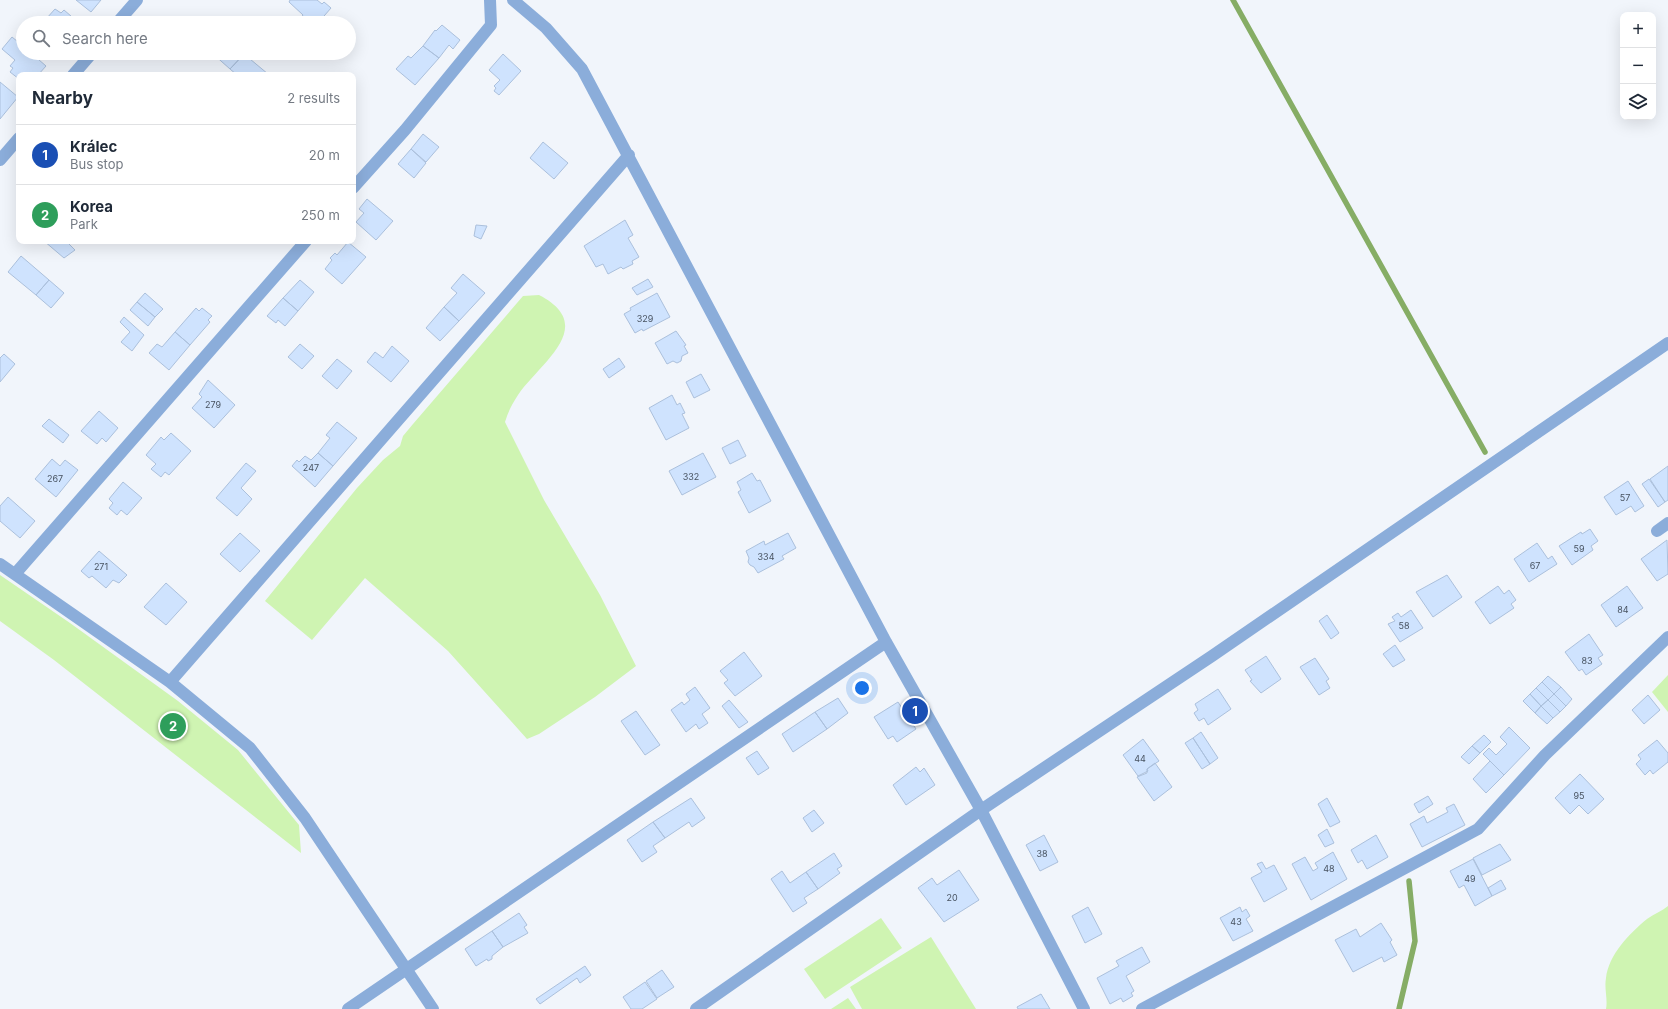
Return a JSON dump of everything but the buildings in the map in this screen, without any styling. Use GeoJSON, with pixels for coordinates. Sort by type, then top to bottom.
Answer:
{"type":"FeatureCollection","features":[{"type":"Feature","properties":{"kind":"street"},"geometry":{"type":"LineString","coordinates":[[123,16],[137,0]]}},
{"type":"Feature","properties":{"kind":"street"},"geometry":{"type":"LineString","coordinates":[[356,185],[405,130],[491,25],[490,0]]}},
{"type":"Feature","properties":{"kind":"street"},"geometry":{"type":"LineString","coordinates":[[513,0],[546,28],[582,69],[629,155],[886,642],[980,810],[1084,1009]]}},
{"type":"Feature","properties":{"kind":"street"},"geometry":{"type":"LineString","coordinates":[[76,72],[86,60]]}},
{"type":"Feature","properties":{"kind":"street"},"geometry":{"type":"LineString","coordinates":[[0,160],[16,141]]}},
{"type":"Feature","properties":{"kind":"street"},"geometry":{"type":"LineString","coordinates":[[170,682],[629,155]]}},
{"type":"Feature","properties":{"kind":"street"},"geometry":{"type":"LineString","coordinates":[[15,574],[303,244]]}},
{"type":"Feature","properties":{"kind":"street"},"geometry":{"type":"LineString","coordinates":[[696,1009],[980,810],[1206,660],[1668,344]]}},
{"type":"Feature","properties":{"kind":"street"},"geometry":{"type":"LineString","coordinates":[[1657,530],[1668,523]]}},
{"type":"Feature","properties":{"kind":"street"},"geometry":{"type":"LineString","coordinates":[[0,564],[170,682],[250,748],[305,818],[433,1009]]}},
{"type":"Feature","properties":{"kind":"street"},"geometry":{"type":"LineString","coordinates":[[1142,1009],[1478,829],[1545,755],[1668,637]]}},
{"type":"Feature","properties":{"kind":"street"},"geometry":{"type":"LineString","coordinates":[[348,1009],[886,642]]}},
{"type":"Feature","properties":{"kind":"green space"},"geometry":{"type":"Polygon","coordinates":[[[539,295],[556,307],[564,319],[565,332],[559,345],[518,395],[510,408],[505,422],[544,500],[600,595],[636,666],[595,697],[539,734],[527,739],[448,651],[365,578],[312,640],[265,601],[357,488],[383,460],[400,446],[403,436],[523,296],[539,295]]]}},
{"type":"Feature","properties":{"kind":"green space"},"geometry":{"type":"Polygon","coordinates":[[[0,575],[70,623],[178,701],[238,750],[299,825],[301,853],[54,660],[0,621],[0,575]]]}},
{"type":"Feature","properties":{"kind":"green space"},"geometry":{"type":"Polygon","coordinates":[[[1668,675],[1668,712],[1652,692],[1668,675]]]}},
{"type":"Feature","properties":{"kind":"green space"},"geometry":{"type":"Polygon","coordinates":[[[1668,906],[1668,1009],[1606,1009],[1607,1001],[1605,986],[1611,961],[1621,945],[1640,925],[1668,906]]]}},
{"type":"Feature","properties":{"kind":"green space"},"geometry":{"type":"Polygon","coordinates":[[[881,918],[902,948],[825,999],[804,969],[881,918]]]}},
{"type":"Feature","properties":{"kind":"green space"},"geometry":{"type":"Polygon","coordinates":[[[931,937],[976,1009],[862,1009],[850,987],[931,937]]]}},
{"type":"Feature","properties":{"kind":"green space"},"geometry":{"type":"Polygon","coordinates":[[[848,998],[856,1009],[831,1009],[848,998]]]}},
{"type":"Feature","properties":{"kind":"waterway"},"geometry":{"type":"LineString","coordinates":[[1233,0],[1485,452]]}},
{"type":"Feature","properties":{"kind":"waterway"},"geometry":{"type":"LineString","coordinates":[[1399,1009],[1415,941],[1409,881]]}},
{"type":"Feature","properties":{"kind":"place","name":"Králec"},"geometry":{"type":"Point","coordinates":[915,711]}},
{"type":"Feature","properties":{"kind":"place","name":"Korea"},"geometry":{"type":"Point","coordinates":[173,726]}}]}
